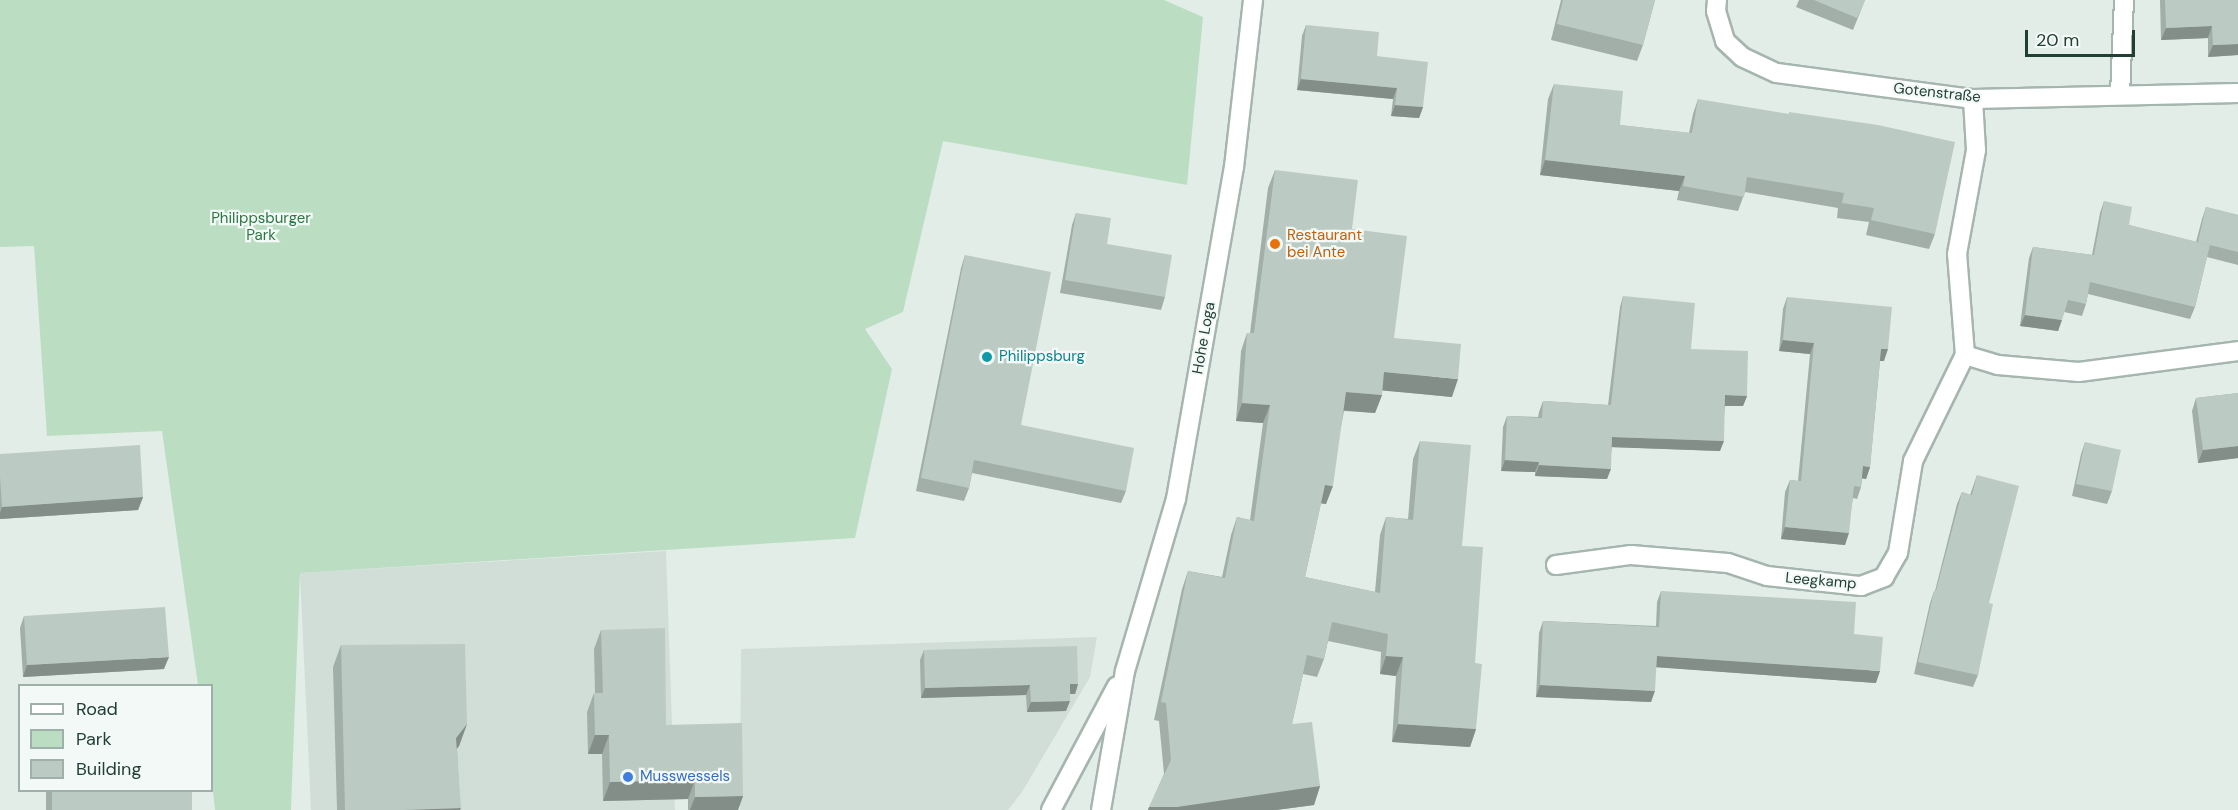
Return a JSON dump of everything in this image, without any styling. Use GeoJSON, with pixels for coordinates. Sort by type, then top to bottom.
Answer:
{"type":"FeatureCollection","features":[{"type":"Feature","properties":{"kind":"street","name":"Hohe Loga"},"geometry":{"type":"LineString","coordinates":[[1101,810],[1125,671],[1176,499],[1234,167],[1253,0]]}},
{"type":"Feature","properties":{"kind":"street","name":"Gotenstraße"},"geometry":{"type":"LineString","coordinates":[[1717,0],[1716,11],[1725,41],[1742,57],[1777,73],[1973,99],[2238,93]]}},
{"type":"Feature","properties":{"kind":"street"},"geometry":{"type":"LineString","coordinates":[[2120,95],[2124,0]]}},
{"type":"Feature","properties":{"kind":"street"},"geometry":{"type":"LineString","coordinates":[[1973,99],[1976,150],[1957,254],[1965,355],[1998,366],[2079,372],[2238,351]]}},
{"type":"Feature","properties":{"kind":"street","name":"Leegkamp"},"geometry":{"type":"LineString","coordinates":[[1556,566],[1630,555],[1728,563],[1767,576],[1861,586],[1884,577],[1898,553],[1913,462],[1965,355]]}},
{"type":"Feature","properties":{"kind":"street","name":"Hohe Loga"},"geometry":{"type":"LineString","coordinates":[[1051,810],[1125,671]]}},
{"type":"Feature","properties":{"kind":"shaded area"},"geometry":{"type":"Polygon","coordinates":[[[666,551],[675,810],[311,810],[300,573],[666,551]]]}},
{"type":"Feature","properties":{"kind":"shaded area"},"geometry":{"type":"Polygon","coordinates":[[[1097,637],[1090,677],[1022,792],[1008,810],[740,810],[741,649],[1097,637]]]}},
{"type":"Feature","properties":{"kind":"green space","name":"Philippsburger Park"},"geometry":{"type":"Polygon","coordinates":[[[0,0],[1164,0],[1203,17],[1187,185],[943,141],[903,312],[865,329],[892,369],[855,538],[300,573],[291,810],[215,810],[213,684],[198,684],[162,431],[47,436],[34,246],[0,247],[0,0]]]}},
{"type":"Feature","properties":{"kind":"building"},"geometry":{"type":"Polygon","coordinates":[[[1563,0],[1655,0],[1643,45],[1557,24],[1563,0]]]}},
{"type":"Feature","properties":{"kind":"building"},"geometry":{"type":"Polygon","coordinates":[[[1814,0],[1865,0],[1857,18],[1814,0]]]}},
{"type":"Feature","properties":{"kind":"building"},"geometry":{"type":"Polygon","coordinates":[[[2165,0],[2238,0],[2238,44],[2213,45],[2212,26],[2166,28],[2165,0]]]}},
{"type":"Feature","properties":{"kind":"building"},"geometry":{"type":"Polygon","coordinates":[[[1306,25],[1379,32],[1377,56],[1428,62],[1423,107],[1395,105],[1397,88],[1301,79],[1306,25]]]}},
{"type":"Feature","properties":{"kind":"building"},"geometry":{"type":"Polygon","coordinates":[[[1554,84],[1623,91],[1620,125],[1692,133],[1698,99],[1789,114],[1789,112],[1878,125],[1955,142],[1935,234],[1871,220],[1874,208],[1842,203],[1844,193],[1747,177],[1744,197],[1683,186],[1685,176],[1545,160],[1554,84]]]}},
{"type":"Feature","properties":{"kind":"building"},"geometry":{"type":"Polygon","coordinates":[[[1275,170],[1358,180],[1352,229],[1407,236],[1394,338],[1461,344],[1458,379],[1384,372],[1382,395],[1346,392],[1333,486],[1325,485],[1305,577],[1380,593],[1386,517],[1413,520],[1420,441],[1471,445],[1462,546],[1483,547],[1475,663],[1482,664],[1476,729],[1398,724],[1403,657],[1386,656],[1388,634],[1332,622],[1324,659],[1307,655],[1292,724],[1312,722],[1320,786],[1177,807],[1149,807],[1171,760],[1166,703],[1161,702],[1188,571],[1225,578],[1237,517],[1254,521],[1270,405],[1242,403],[1247,333],[1254,333],[1275,170]]]}},
{"type":"Feature","properties":{"kind":"building"},"geometry":{"type":"Polygon","coordinates":[[[2104,201],[2132,207],[2129,225],[2210,245],[2195,307],[2090,282],[2086,304],[2068,300],[2062,320],[2025,315],[2033,247],[2094,255],[2104,201]]]}},
{"type":"Feature","properties":{"kind":"building"},"geometry":{"type":"Polygon","coordinates":[[[2206,207],[2238,215],[2238,252],[2198,242],[2206,207]]]}},
{"type":"Feature","properties":{"kind":"building"},"geometry":{"type":"Polygon","coordinates":[[[1076,213],[1111,218],[1107,244],[1172,255],[1165,297],[1065,280],[1076,213]]]}},
{"type":"Feature","properties":{"kind":"building","name":"Philippsburg"},"geometry":{"type":"Polygon","coordinates":[[[965,255],[1051,272],[1021,425],[1134,448],[1126,491],[974,460],[969,488],[921,478],[965,255]]]}},
{"type":"Feature","properties":{"kind":"building"},"geometry":{"type":"Polygon","coordinates":[[[1623,296],[1695,303],[1691,349],[1748,351],[1747,396],[1725,395],[1724,441],[1612,437],[1611,469],[1539,465],[1539,462],[1505,460],[1507,416],[1542,418],[1543,401],[1611,405],[1623,296]]]}},
{"type":"Feature","properties":{"kind":"building"},"geometry":{"type":"Polygon","coordinates":[[[1787,297],[1892,307],[1888,349],[1881,349],[1870,467],[1863,466],[1861,487],[1854,486],[1849,533],[1785,527],[1790,480],[1801,481],[1814,343],[1783,340],[1787,297]]]}},
{"type":"Feature","properties":{"kind":"building"},"geometry":{"type":"Polygon","coordinates":[[[2238,393],[2238,446],[2203,450],[2196,398],[2238,393]]]}},
{"type":"Feature","properties":{"kind":"building"},"geometry":{"type":"Polygon","coordinates":[[[2085,442],[2121,450],[2112,491],[2076,484],[2085,442]]]}},
{"type":"Feature","properties":{"kind":"building"},"geometry":{"type":"Polygon","coordinates":[[[140,445],[143,497],[2,507],[0,454],[140,445]]]}},
{"type":"Feature","properties":{"kind":"building"},"geometry":{"type":"Polygon","coordinates":[[[1977,475],[2019,486],[1989,603],[1993,604],[1978,675],[1918,662],[1934,591],[1936,591],[1962,492],[1972,495],[1977,475]]]}},
{"type":"Feature","properties":{"kind":"building"},"geometry":{"type":"Polygon","coordinates":[[[1661,591],[1856,602],[1854,634],[1883,637],[1880,671],[1657,656],[1655,691],[1540,685],[1543,621],[1659,627],[1661,591]]]}},
{"type":"Feature","properties":{"kind":"building"},"geometry":{"type":"Polygon","coordinates":[[[165,607],[169,657],[27,665],[24,616],[165,607]]]}},
{"type":"Feature","properties":{"kind":"building"},"geometry":{"type":"Polygon","coordinates":[[[665,628],[666,725],[742,723],[743,796],[695,797],[695,780],[610,782],[609,735],[595,735],[594,693],[603,693],[601,630],[665,628]]]}},
{"type":"Feature","properties":{"kind":"building"},"geometry":{"type":"Polygon","coordinates":[[[465,644],[467,724],[456,738],[461,808],[345,810],[341,645],[465,644]]]}},
{"type":"Feature","properties":{"kind":"building"},"geometry":{"type":"Polygon","coordinates":[[[1077,646],[1078,684],[1070,684],[1070,701],[1031,702],[1030,685],[925,688],[924,650],[1077,646]]]}},
{"type":"Feature","properties":{"kind":"building"},"geometry":{"type":"Polygon","coordinates":[[[52,792],[192,792],[192,810],[52,810],[52,792]]]}},
{"type":"Feature","properties":{"kind":"place","name":"Restaurant bei Ante"},"geometry":{"type":"Point","coordinates":[1275,244]}},
{"type":"Feature","properties":{"kind":"place","name":"Philippsburg"},"geometry":{"type":"Point","coordinates":[987,357]}},
{"type":"Feature","properties":{"kind":"place","name":"Musswessels"},"geometry":{"type":"Point","coordinates":[628,777]}}]}
